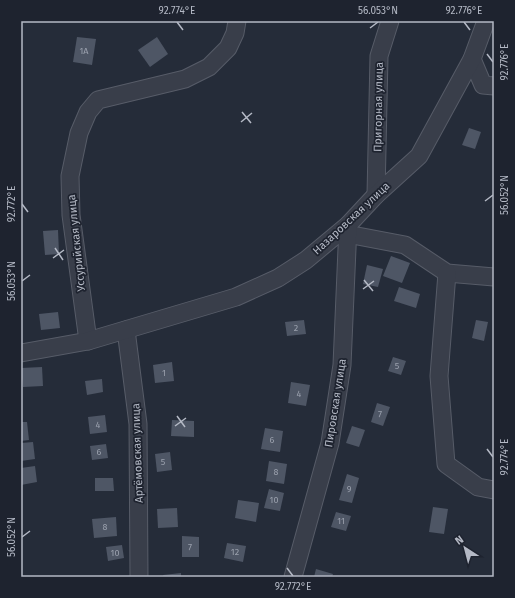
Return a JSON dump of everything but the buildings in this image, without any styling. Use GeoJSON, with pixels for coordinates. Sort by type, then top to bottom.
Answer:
{"type":"FeatureCollection","features":[{"type":"Feature","properties":{"kind":"street","name":"Уссурийская улица"},"geometry":{"type":"LineString","coordinates":[[88,341],[71,215],[70,176],[79,134],[88,112],[98,100],[185,79],[209,67],[228,48],[235,33],[237,21]]}},
{"type":"Feature","properties":{"kind":"street","name":"Пригорная улица"},"geometry":{"type":"LineString","coordinates":[[376,194],[379,56],[390,21]]}},
{"type":"Feature","properties":{"kind":"street","name":"Назаровская улица"},"geometry":{"type":"LineString","coordinates":[[21,354],[88,341],[236,297],[278,278],[306,260],[347,229],[376,194],[419,156],[472,58],[486,21]]}},
{"type":"Feature","properties":{"kind":"street"},"geometry":{"type":"LineString","coordinates":[[472,58],[483,85],[494,86]]}},
{"type":"Feature","properties":{"kind":"street"},"geometry":{"type":"LineString","coordinates":[[347,229],[405,244],[447,273],[494,277]]}},
{"type":"Feature","properties":{"kind":"street","name":"Пировская улица"},"geometry":{"type":"LineString","coordinates":[[293,577],[330,443],[342,365],[347,229]]}},
{"type":"Feature","properties":{"kind":"street"},"geometry":{"type":"LineString","coordinates":[[447,273],[439,376],[446,464],[478,487],[494,490]]}},
{"type":"Feature","properties":{"kind":"street","name":"Артёмовская улица"},"geometry":{"type":"LineString","coordinates":[[126,330],[138,424],[140,577]]}}]}
